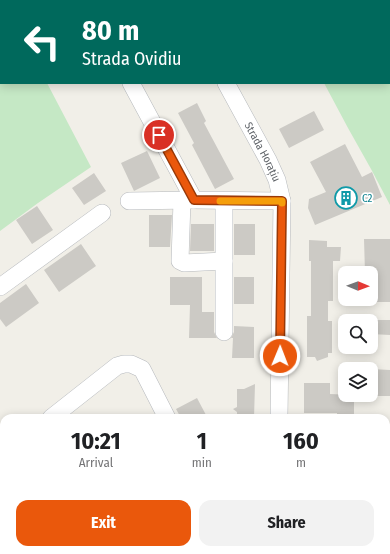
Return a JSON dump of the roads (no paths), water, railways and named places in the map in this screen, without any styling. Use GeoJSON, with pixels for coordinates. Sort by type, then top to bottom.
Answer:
{"type":"FeatureCollection","features":[{"type":"Feature","properties":{"kind":"street"},"geometry":{"type":"LineString","coordinates":[[131,84],[188,201],[180,261],[184,263],[224,261]]}},
{"type":"Feature","properties":{"kind":"street","name":"Strada Horațiu"},"geometry":{"type":"LineString","coordinates":[[227,84],[268,160],[277,180],[282,201],[279,414]]}},
{"type":"Feature","properties":{"kind":"street"},"geometry":{"type":"LineString","coordinates":[[129,201],[282,201]]}},
{"type":"Feature","properties":{"kind":"street"},"geometry":{"type":"LineString","coordinates":[[224,201],[224,332]]}},
{"type":"Feature","properties":{"kind":"street"},"geometry":{"type":"LineString","coordinates":[[0,287],[102,213]]}},
{"type":"Feature","properties":{"kind":"street"},"geometry":{"type":"LineString","coordinates":[[56,414],[116,366],[124,364],[132,364],[142,369],[166,414]]}},
{"type":"Feature","properties":{"kind":"place","name":"C2"},"geometry":{"type":"Point","coordinates":[346,198]}}]}
